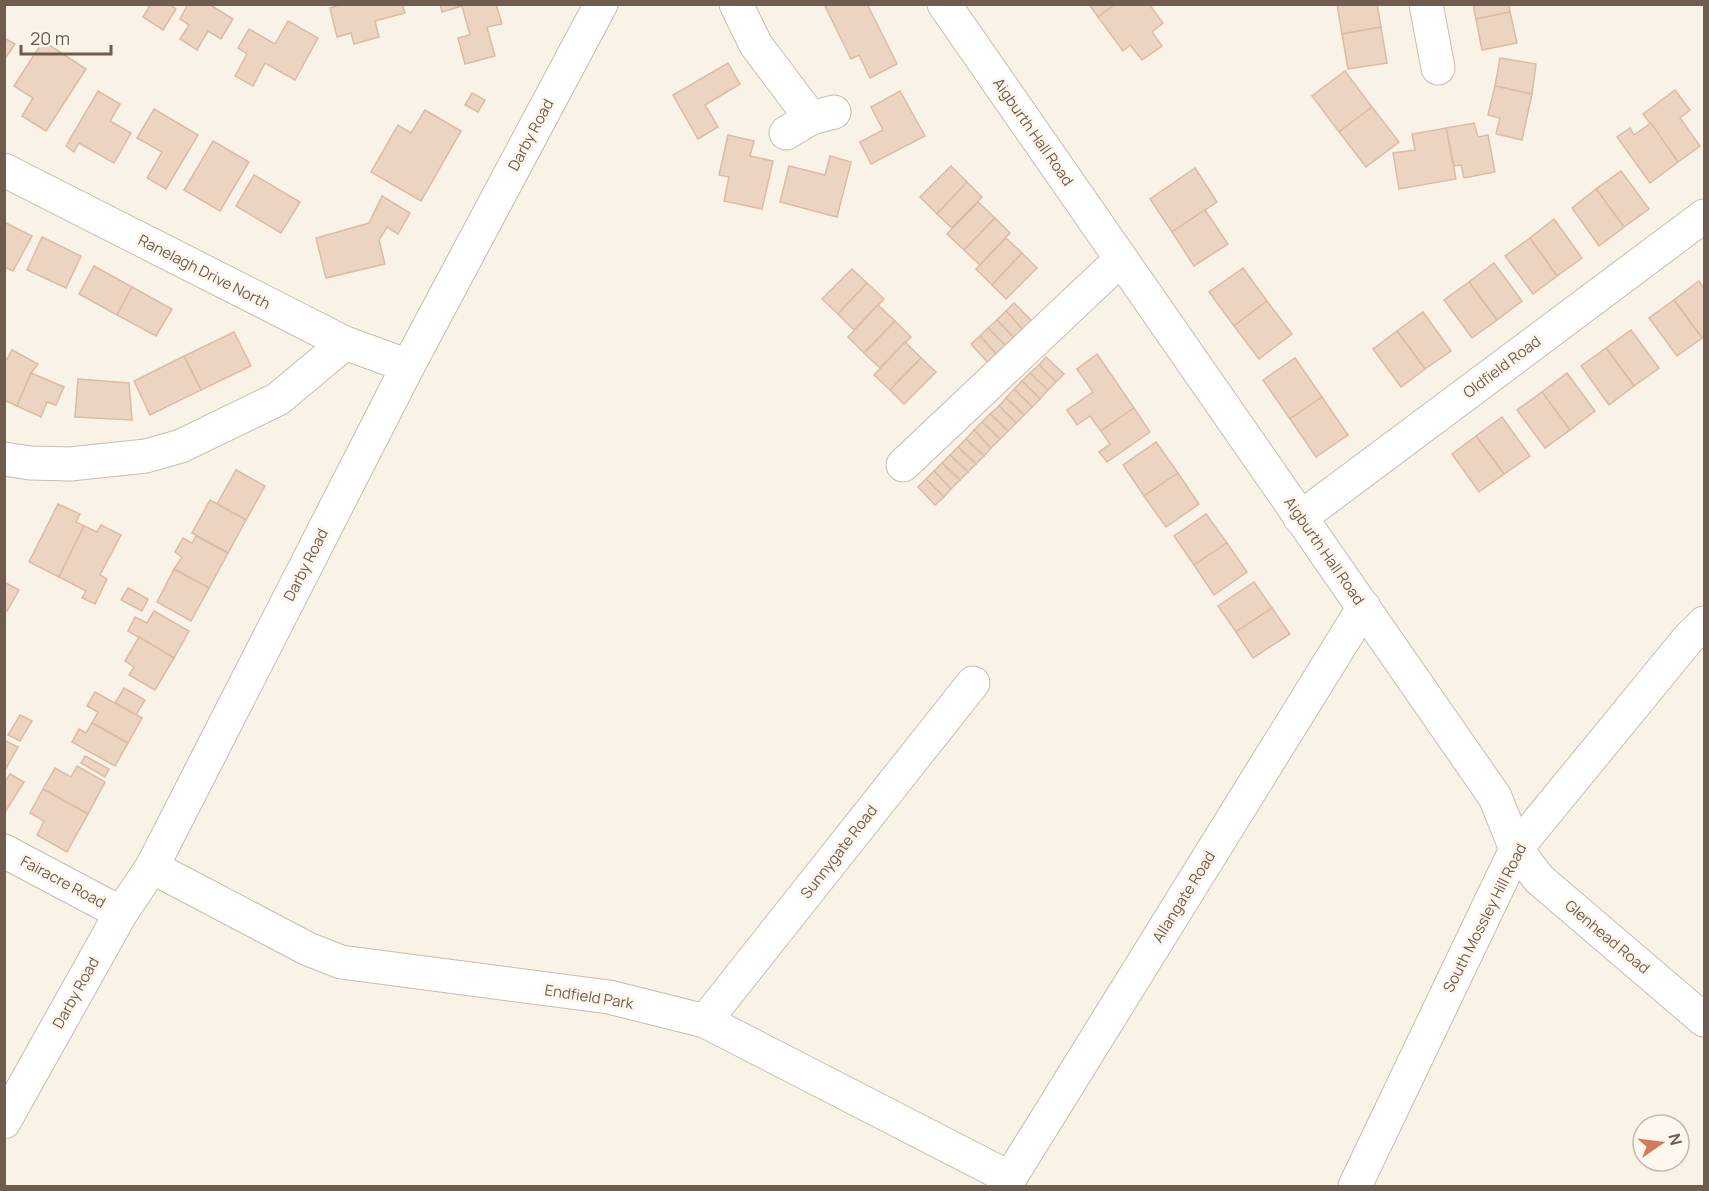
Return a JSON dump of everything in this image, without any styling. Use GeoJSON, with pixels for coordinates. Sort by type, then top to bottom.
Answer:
{"type":"FeatureCollection","features":[{"type":"Feature","properties":{"kind":"street","name":"Darby Road"},"geometry":{"type":"LineString","coordinates":[[4,1122],[121,913],[152,867],[408,366],[601,4]]}},
{"type":"Feature","properties":{"kind":"street"},"geometry":{"type":"LineString","coordinates":[[736,4],[756,45],[811,121]]}},
{"type":"Feature","properties":{"kind":"street","name":"Aigburth Hall Road"},"geometry":{"type":"LineString","coordinates":[[944,4],[1495,797],[1516,849]]}},
{"type":"Feature","properties":{"kind":"street"},"geometry":{"type":"LineString","coordinates":[[1426,4],[1438,68]]}},
{"type":"Feature","properties":{"kind":"street","name":"Ranelagh Drive North"},"geometry":{"type":"LineString","coordinates":[[4,170],[345,344],[408,366]]}},
{"type":"Feature","properties":{"kind":"street","name":"Oldfield Road"},"geometry":{"type":"LineString","coordinates":[[1300,518],[1704,216]]}},
{"type":"Feature","properties":{"kind":"street"},"geometry":{"type":"LineString","coordinates":[[903,465],[1121,260]]}},
{"type":"Feature","properties":{"kind":"street"},"geometry":{"type":"LineString","coordinates":[[4,459],[30,463],[70,464],[146,456],[181,446],[278,399],[345,344]]}},
{"type":"Feature","properties":{"kind":"street","name":"Allangate Road"},"geometry":{"type":"LineString","coordinates":[[1007,1182],[1364,608]]}},
{"type":"Feature","properties":{"kind":"street","name":"South Mossley Hill Road"},"geometry":{"type":"LineString","coordinates":[[1355,1186],[1516,849],[1699,638]]}},
{"type":"Feature","properties":{"kind":"street","name":"Sunnygate Road"},"geometry":{"type":"LineString","coordinates":[[705,1021],[973,683]]}},
{"type":"Feature","properties":{"kind":"street","name":"Glenhead Road"},"geometry":{"type":"LineString","coordinates":[[1516,849],[1539,879],[1704,1020]]}},
{"type":"Feature","properties":{"kind":"street","name":"Fairacre Road"},"geometry":{"type":"LineString","coordinates":[[4,851],[121,913]]}},
{"type":"Feature","properties":{"kind":"street","name":"Endfield Park"},"geometry":{"type":"LineString","coordinates":[[152,867],[308,949],[341,962],[609,998],[705,1021],[1007,1182]]}},
{"type":"Feature","properties":{"kind":"building"},"geometry":{"type":"Polygon","coordinates":[[[151,4],[169,4],[176,9],[163,30],[143,17],[151,4]]]}},
{"type":"Feature","properties":{"kind":"building"},"geometry":{"type":"Polygon","coordinates":[[[188,4],[209,4],[233,19],[221,39],[208,31],[197,50],[180,39],[189,25],[180,19],[188,4]]]}},
{"type":"Feature","properties":{"kind":"building"},"geometry":{"type":"Polygon","coordinates":[[[342,4],[402,4],[405,13],[375,21],[379,37],[354,44],[351,33],[337,37],[330,8],[342,4]]]}},
{"type":"Feature","properties":{"kind":"building"},"geometry":{"type":"Polygon","coordinates":[[[440,4],[496,4],[502,24],[487,27],[495,56],[465,64],[458,38],[470,35],[462,6],[442,12],[440,4]]]}},
{"type":"Feature","properties":{"kind":"building"},"geometry":{"type":"Polygon","coordinates":[[[824,4],[867,4],[897,64],[870,78],[859,55],[851,59],[824,4]]]}},
{"type":"Feature","properties":{"kind":"building"},"geometry":{"type":"Polygon","coordinates":[[[1089,4],[1115,4],[1098,17],[1089,4]]]}},
{"type":"Feature","properties":{"kind":"building"},"geometry":{"type":"Polygon","coordinates":[[[1115,4],[1149,4],[1163,23],[1152,32],[1162,46],[1142,60],[1130,45],[1123,51],[1098,17],[1115,4]]]}},
{"type":"Feature","properties":{"kind":"building"},"geometry":{"type":"Polygon","coordinates":[[[1337,4],[1377,4],[1381,27],[1342,34],[1337,4]]]}},
{"type":"Feature","properties":{"kind":"building"},"geometry":{"type":"Polygon","coordinates":[[[1473,4],[1509,4],[1510,12],[1476,19],[1473,4]]]}},
{"type":"Feature","properties":{"kind":"building"},"geometry":{"type":"Polygon","coordinates":[[[1510,12],[1517,43],[1482,50],[1476,19],[1510,12]]]}},
{"type":"Feature","properties":{"kind":"building"},"geometry":{"type":"Polygon","coordinates":[[[288,21],[318,38],[295,80],[265,63],[253,86],[235,76],[247,54],[238,48],[249,29],[275,44],[288,21]]]}},
{"type":"Feature","properties":{"kind":"building"},"geometry":{"type":"Polygon","coordinates":[[[1381,27],[1387,63],[1348,69],[1342,34],[1381,27]]]}},
{"type":"Feature","properties":{"kind":"building"},"geometry":{"type":"Polygon","coordinates":[[[4,38],[15,44],[4,60],[4,38]]]}},
{"type":"Feature","properties":{"kind":"building"},"geometry":{"type":"Polygon","coordinates":[[[43,41],[86,69],[46,131],[22,116],[33,98],[14,86],[43,41]]]}},
{"type":"Feature","properties":{"kind":"building"},"geometry":{"type":"Polygon","coordinates":[[[1500,58],[1536,64],[1532,94],[1495,86],[1500,58]]]}},
{"type":"Feature","properties":{"kind":"building"},"geometry":{"type":"Polygon","coordinates":[[[728,63],[740,84],[705,105],[718,127],[698,139],[673,95],[728,63]]]}},
{"type":"Feature","properties":{"kind":"building"},"geometry":{"type":"Polygon","coordinates":[[[1345,71],[1372,107],[1339,132],[1312,96],[1345,71]]]}},
{"type":"Feature","properties":{"kind":"building"},"geometry":{"type":"Polygon","coordinates":[[[1495,86],[1532,94],[1522,140],[1496,134],[1500,118],[1488,115],[1495,86]]]}},
{"type":"Feature","properties":{"kind":"building"},"geometry":{"type":"Polygon","coordinates":[[[1675,90],[1690,110],[1680,118],[1700,146],[1678,162],[1643,114],[1675,90]]]}},
{"type":"Feature","properties":{"kind":"building"},"geometry":{"type":"Polygon","coordinates":[[[98,91],[120,104],[110,121],[131,133],[114,163],[79,143],[74,152],[66,146],[98,91]]]}},
{"type":"Feature","properties":{"kind":"building"},"geometry":{"type":"Polygon","coordinates":[[[900,91],[925,136],[871,164],[860,142],[883,130],[871,107],[900,91]]]}},
{"type":"Feature","properties":{"kind":"building"},"geometry":{"type":"Polygon","coordinates":[[[472,93],[485,100],[478,112],[465,105],[472,93]]]}},
{"type":"Feature","properties":{"kind":"building"},"geometry":{"type":"Polygon","coordinates":[[[1372,107],[1399,142],[1366,167],[1339,132],[1372,107]]]}},
{"type":"Feature","properties":{"kind":"building"},"geometry":{"type":"Polygon","coordinates":[[[154,109],[198,135],[166,189],[147,178],[162,152],[137,138],[154,109]]]}},
{"type":"Feature","properties":{"kind":"building"},"geometry":{"type":"Polygon","coordinates":[[[425,110],[461,131],[421,201],[371,172],[398,125],[411,133],[425,110]]]}},
{"type":"Feature","properties":{"kind":"building"},"geometry":{"type":"Polygon","coordinates":[[[1474,123],[1478,137],[1488,135],[1495,172],[1464,178],[1461,165],[1454,166],[1446,128],[1474,123]]]}},
{"type":"Feature","properties":{"kind":"building"},"geometry":{"type":"Polygon","coordinates":[[[1651,123],[1678,162],[1650,183],[1617,137],[1630,128],[1634,135],[1651,123]]]}},
{"type":"Feature","properties":{"kind":"building"},"geometry":{"type":"Polygon","coordinates":[[[1446,128],[1456,179],[1399,189],[1393,153],[1415,150],[1412,134],[1446,128]]]}},
{"type":"Feature","properties":{"kind":"building"},"geometry":{"type":"Polygon","coordinates":[[[728,135],[754,141],[750,156],[773,161],[762,209],[724,201],[729,177],[719,175],[728,135]]]}},
{"type":"Feature","properties":{"kind":"building"},"geometry":{"type":"Polygon","coordinates":[[[213,141],[249,162],[220,211],[184,190],[213,141]]]}},
{"type":"Feature","properties":{"kind":"building"},"geometry":{"type":"Polygon","coordinates":[[[830,156],[851,162],[837,217],[780,202],[789,166],[825,175],[830,156]]]}},
{"type":"Feature","properties":{"kind":"building"},"geometry":{"type":"Polygon","coordinates":[[[951,166],[967,182],[937,214],[920,197],[951,166]]]}},
{"type":"Feature","properties":{"kind":"building"},"geometry":{"type":"Polygon","coordinates":[[[1195,168],[1217,202],[1172,232],[1150,199],[1195,168]]]}},
{"type":"Feature","properties":{"kind":"building"},"geometry":{"type":"Polygon","coordinates":[[[1621,171],[1649,209],[1624,227],[1596,189],[1621,171]]]}},
{"type":"Feature","properties":{"kind":"building"},"geometry":{"type":"Polygon","coordinates":[[[254,175],[300,202],[281,233],[236,206],[254,175]]]}},
{"type":"Feature","properties":{"kind":"building"},"geometry":{"type":"Polygon","coordinates":[[[967,182],[982,197],[952,228],[937,214],[967,182]]]}},
{"type":"Feature","properties":{"kind":"building"},"geometry":{"type":"Polygon","coordinates":[[[1596,189],[1624,227],[1599,246],[1572,208],[1596,189]]]}},
{"type":"Feature","properties":{"kind":"building"},"geometry":{"type":"Polygon","coordinates":[[[382,196],[410,213],[398,234],[387,227],[379,240],[385,264],[326,278],[316,238],[369,223],[382,196]]]}},
{"type":"Feature","properties":{"kind":"building"},"geometry":{"type":"Polygon","coordinates":[[[978,202],[995,218],[964,250],[947,234],[978,202]]]}},
{"type":"Feature","properties":{"kind":"building"},"geometry":{"type":"Polygon","coordinates":[[[1205,210],[1228,244],[1194,266],[1172,232],[1205,210]]]}},
{"type":"Feature","properties":{"kind":"building"},"geometry":{"type":"Polygon","coordinates":[[[995,218],[1010,233],[980,265],[964,250],[995,218]]]}},
{"type":"Feature","properties":{"kind":"building"},"geometry":{"type":"Polygon","coordinates":[[[1554,219],[1582,258],[1557,276],[1530,238],[1554,219]]]}},
{"type":"Feature","properties":{"kind":"building"},"geometry":{"type":"Polygon","coordinates":[[[4,222],[32,236],[13,271],[4,267],[4,222]]]}},
{"type":"Feature","properties":{"kind":"building"},"geometry":{"type":"Polygon","coordinates":[[[42,237],[81,256],[66,288],[27,270],[42,237]]]}},
{"type":"Feature","properties":{"kind":"building"},"geometry":{"type":"Polygon","coordinates":[[[1006,238],[1022,253],[992,285],[976,269],[1006,238]]]}},
{"type":"Feature","properties":{"kind":"building"},"geometry":{"type":"Polygon","coordinates":[[[1530,238],[1557,276],[1533,294],[1505,256],[1530,238]]]}},
{"type":"Feature","properties":{"kind":"building"},"geometry":{"type":"Polygon","coordinates":[[[1022,253],[1037,268],[1006,299],[992,285],[1022,253]]]}},
{"type":"Feature","properties":{"kind":"building"},"geometry":{"type":"Polygon","coordinates":[[[1494,263],[1522,301],[1497,320],[1469,282],[1494,263]]]}},
{"type":"Feature","properties":{"kind":"building"},"geometry":{"type":"Polygon","coordinates":[[[94,266],[132,287],[117,315],[79,294],[94,266]]]}},
{"type":"Feature","properties":{"kind":"building"},"geometry":{"type":"Polygon","coordinates":[[[1243,268],[1267,301],[1234,326],[1209,292],[1243,268]]]}},
{"type":"Feature","properties":{"kind":"building"},"geometry":{"type":"Polygon","coordinates":[[[852,269],[867,283],[838,314],[822,299],[852,269]]]}},
{"type":"Feature","properties":{"kind":"building"},"geometry":{"type":"Polygon","coordinates":[[[1699,281],[1704,289],[1704,336],[1702,338],[1674,300],[1699,281]]]}},
{"type":"Feature","properties":{"kind":"building"},"geometry":{"type":"Polygon","coordinates":[[[1469,282],[1497,320],[1472,338],[1444,300],[1469,282]]]}},
{"type":"Feature","properties":{"kind":"building"},"geometry":{"type":"Polygon","coordinates":[[[867,283],[884,299],[854,330],[838,314],[867,283]]]}},
{"type":"Feature","properties":{"kind":"building"},"geometry":{"type":"Polygon","coordinates":[[[132,287],[172,309],[156,336],[117,315],[132,287]]]}},
{"type":"Feature","properties":{"kind":"building"},"geometry":{"type":"Polygon","coordinates":[[[1674,300],[1702,338],[1677,356],[1649,318],[1674,300]]]}},
{"type":"Feature","properties":{"kind":"building"},"geometry":{"type":"Polygon","coordinates":[[[1267,301],[1292,334],[1259,359],[1234,326],[1267,301]]]}},
{"type":"Feature","properties":{"kind":"building"},"geometry":{"type":"Polygon","coordinates":[[[1014,303],[1034,323],[1025,332],[1006,311],[1014,303]]]}},
{"type":"Feature","properties":{"kind":"building"},"geometry":{"type":"Polygon","coordinates":[[[878,305],[895,321],[864,353],[848,337],[878,305]]]}},
{"type":"Feature","properties":{"kind":"building"},"geometry":{"type":"Polygon","coordinates":[[[1006,311],[1025,332],[1016,340],[997,320],[1006,311]]]}},
{"type":"Feature","properties":{"kind":"building"},"geometry":{"type":"Polygon","coordinates":[[[1423,312],[1451,351],[1425,369],[1397,331],[1423,312]]]}},
{"type":"Feature","properties":{"kind":"building"},"geometry":{"type":"Polygon","coordinates":[[[997,320],[1016,340],[1008,348],[988,328],[997,320]]]}},
{"type":"Feature","properties":{"kind":"building"},"geometry":{"type":"Polygon","coordinates":[[[895,321],[911,337],[880,368],[864,353],[895,321]]]}},
{"type":"Feature","properties":{"kind":"building"},"geometry":{"type":"Polygon","coordinates":[[[988,328],[1008,348],[999,357],[980,336],[988,328]]]}},
{"type":"Feature","properties":{"kind":"building"},"geometry":{"type":"Polygon","coordinates":[[[1631,330],[1659,368],[1634,386],[1606,348],[1631,330]]]}},
{"type":"Feature","properties":{"kind":"building"},"geometry":{"type":"Polygon","coordinates":[[[1397,331],[1425,369],[1401,387],[1373,349],[1397,331]]]}},
{"type":"Feature","properties":{"kind":"building"},"geometry":{"type":"Polygon","coordinates":[[[234,332],[251,366],[201,390],[184,356],[234,332]]]}},
{"type":"Feature","properties":{"kind":"building"},"geometry":{"type":"Polygon","coordinates":[[[980,336],[999,357],[990,365],[971,344],[980,336]]]}},
{"type":"Feature","properties":{"kind":"building"},"geometry":{"type":"Polygon","coordinates":[[[905,342],[921,358],[890,390],[874,375],[905,342]]]}},
{"type":"Feature","properties":{"kind":"building"},"geometry":{"type":"Polygon","coordinates":[[[1606,348],[1634,386],[1609,405],[1581,366],[1606,348]]]}},
{"type":"Feature","properties":{"kind":"building"},"geometry":{"type":"Polygon","coordinates":[[[12,350],[38,364],[31,373],[17,406],[4,400],[4,358],[7,359],[12,350]]]}},
{"type":"Feature","properties":{"kind":"building"},"geometry":{"type":"Polygon","coordinates":[[[1097,354],[1134,408],[1101,431],[1090,416],[1077,425],[1067,410],[1093,392],[1077,369],[1097,354]]]}},
{"type":"Feature","properties":{"kind":"building"},"geometry":{"type":"Polygon","coordinates":[[[184,356],[201,390],[150,415],[134,381],[184,356]]]}},
{"type":"Feature","properties":{"kind":"building"},"geometry":{"type":"Polygon","coordinates":[[[1046,357],[1064,374],[1056,382],[1039,365],[1046,357]]]}},
{"type":"Feature","properties":{"kind":"building"},"geometry":{"type":"Polygon","coordinates":[[[921,358],[936,372],[904,404],[890,390],[921,358]]]}},
{"type":"Feature","properties":{"kind":"building"},"geometry":{"type":"Polygon","coordinates":[[[1295,358],[1322,397],[1290,419],[1263,380],[1295,358]]]}},
{"type":"Feature","properties":{"kind":"building"},"geometry":{"type":"Polygon","coordinates":[[[1039,365],[1056,382],[1048,390],[1030,373],[1039,365]]]}},
{"type":"Feature","properties":{"kind":"building"},"geometry":{"type":"Polygon","coordinates":[[[31,373],[64,387],[56,405],[47,402],[41,417],[17,406],[31,373]]]}},
{"type":"Feature","properties":{"kind":"building"},"geometry":{"type":"Polygon","coordinates":[[[1030,373],[1048,390],[1040,399],[1022,381],[1030,373]]]}},
{"type":"Feature","properties":{"kind":"building"},"geometry":{"type":"Polygon","coordinates":[[[1567,373],[1595,411],[1570,430],[1542,392],[1567,373]]]}},
{"type":"Feature","properties":{"kind":"building"},"geometry":{"type":"Polygon","coordinates":[[[78,379],[129,383],[132,420],[75,417],[78,379]]]}},
{"type":"Feature","properties":{"kind":"building"},"geometry":{"type":"Polygon","coordinates":[[[1022,381],[1040,399],[1032,407],[1014,389],[1022,381]]]}},
{"type":"Feature","properties":{"kind":"building"},"geometry":{"type":"Polygon","coordinates":[[[1014,389],[1032,407],[1024,415],[1006,398],[1014,389]]]}},
{"type":"Feature","properties":{"kind":"building"},"geometry":{"type":"Polygon","coordinates":[[[1542,392],[1570,430],[1545,448],[1517,410],[1542,392]]]}},
{"type":"Feature","properties":{"kind":"building"},"geometry":{"type":"Polygon","coordinates":[[[1322,397],[1348,435],[1316,457],[1290,419],[1322,397]]]}},
{"type":"Feature","properties":{"kind":"building"},"geometry":{"type":"Polygon","coordinates":[[[1006,398],[1024,415],[1016,423],[999,406],[1006,398]]]}},
{"type":"Feature","properties":{"kind":"building"},"geometry":{"type":"Polygon","coordinates":[[[999,406],[1016,423],[1008,431],[990,414],[999,406]]]}},
{"type":"Feature","properties":{"kind":"building"},"geometry":{"type":"Polygon","coordinates":[[[1134,408],[1150,432],[1107,462],[1099,452],[1110,444],[1101,431],[1134,408]]]}},
{"type":"Feature","properties":{"kind":"building"},"geometry":{"type":"Polygon","coordinates":[[[990,414],[1008,431],[1000,439],[982,422],[990,414]]]}},
{"type":"Feature","properties":{"kind":"building"},"geometry":{"type":"Polygon","coordinates":[[[1502,417],[1530,456],[1504,474],[1476,436],[1502,417]]]}},
{"type":"Feature","properties":{"kind":"building"},"geometry":{"type":"Polygon","coordinates":[[[982,422],[1000,439],[991,448],[974,430],[982,422]]]}},
{"type":"Feature","properties":{"kind":"building"},"geometry":{"type":"Polygon","coordinates":[[[974,430],[991,448],[984,456],[966,439],[974,430]]]}},
{"type":"Feature","properties":{"kind":"building"},"geometry":{"type":"Polygon","coordinates":[[[1476,436],[1504,474],[1479,492],[1452,454],[1476,436]]]}},
{"type":"Feature","properties":{"kind":"building"},"geometry":{"type":"Polygon","coordinates":[[[966,439],[984,456],[976,464],[958,447],[966,439]]]}},
{"type":"Feature","properties":{"kind":"building"},"geometry":{"type":"Polygon","coordinates":[[[1156,442],[1178,473],[1144,496],[1123,465],[1156,442]]]}},
{"type":"Feature","properties":{"kind":"building"},"geometry":{"type":"Polygon","coordinates":[[[958,447],[976,464],[968,472],[950,455],[958,447]]]}},
{"type":"Feature","properties":{"kind":"building"},"geometry":{"type":"Polygon","coordinates":[[[950,455],[968,472],[960,480],[942,463],[950,455]]]}},
{"type":"Feature","properties":{"kind":"building"},"geometry":{"type":"Polygon","coordinates":[[[942,463],[960,480],[951,489],[934,471],[942,463]]]}},
{"type":"Feature","properties":{"kind":"building"},"geometry":{"type":"Polygon","coordinates":[[[236,470],[265,486],[246,520],[217,504],[236,470]]]}},
{"type":"Feature","properties":{"kind":"building"},"geometry":{"type":"Polygon","coordinates":[[[934,471],[951,489],[944,497],[926,479],[934,471]]]}},
{"type":"Feature","properties":{"kind":"building"},"geometry":{"type":"Polygon","coordinates":[[[1178,473],[1199,504],[1166,527],[1144,496],[1178,473]]]}},
{"type":"Feature","properties":{"kind":"building"},"geometry":{"type":"Polygon","coordinates":[[[926,479],[944,497],[935,505],[918,487],[926,479]]]}},
{"type":"Feature","properties":{"kind":"building"},"geometry":{"type":"Polygon","coordinates":[[[210,500],[246,520],[228,553],[192,533],[210,500]]]}},
{"type":"Feature","properties":{"kind":"building"},"geometry":{"type":"Polygon","coordinates":[[[58,504],[80,514],[76,522],[84,526],[59,577],[29,562],[58,504]]]}},
{"type":"Feature","properties":{"kind":"building"},"geometry":{"type":"Polygon","coordinates":[[[1206,514],[1227,543],[1194,565],[1174,536],[1206,514]]]}},
{"type":"Feature","properties":{"kind":"building"},"geometry":{"type":"Polygon","coordinates":[[[101,525],[121,535],[100,575],[107,579],[95,604],[82,598],[86,591],[59,577],[84,526],[97,532],[101,525]]]}},
{"type":"Feature","properties":{"kind":"building"},"geometry":{"type":"Polygon","coordinates":[[[196,536],[228,553],[209,588],[174,569],[182,557],[175,552],[183,538],[192,543],[196,536]]]}},
{"type":"Feature","properties":{"kind":"building"},"geometry":{"type":"Polygon","coordinates":[[[1227,543],[1247,572],[1214,595],[1194,565],[1227,543]]]}},
{"type":"Feature","properties":{"kind":"building"},"geometry":{"type":"Polygon","coordinates":[[[174,569],[209,588],[191,621],[157,602],[174,569]]]}},
{"type":"Feature","properties":{"kind":"building"},"geometry":{"type":"Polygon","coordinates":[[[4,582],[19,590],[7,611],[4,610],[4,582]]]}},
{"type":"Feature","properties":{"kind":"building"},"geometry":{"type":"Polygon","coordinates":[[[1254,582],[1272,608],[1236,632],[1218,606],[1254,582]]]}},
{"type":"Feature","properties":{"kind":"building"},"geometry":{"type":"Polygon","coordinates":[[[128,588],[148,599],[142,611],[121,600],[128,588]]]}},
{"type":"Feature","properties":{"kind":"building"},"geometry":{"type":"Polygon","coordinates":[[[1272,608],[1290,634],[1253,658],[1236,632],[1272,608]]]}},
{"type":"Feature","properties":{"kind":"building"},"geometry":{"type":"Polygon","coordinates":[[[154,611],[189,631],[174,658],[128,631],[135,617],[147,623],[154,611]]]}},
{"type":"Feature","properties":{"kind":"building"},"geometry":{"type":"Polygon","coordinates":[[[139,637],[174,658],[155,690],[129,675],[134,667],[125,661],[139,637]]]}},
{"type":"Feature","properties":{"kind":"building"},"geometry":{"type":"Polygon","coordinates":[[[124,688],[145,700],[136,715],[115,703],[124,688]]]}},
{"type":"Feature","properties":{"kind":"building"},"geometry":{"type":"Polygon","coordinates":[[[95,692],[142,718],[128,743],[92,723],[98,712],[87,706],[95,692]]]}},
{"type":"Feature","properties":{"kind":"building"},"geometry":{"type":"Polygon","coordinates":[[[20,715],[32,721],[20,741],[8,735],[20,715]]]}},
{"type":"Feature","properties":{"kind":"building"},"geometry":{"type":"Polygon","coordinates":[[[92,723],[128,743],[115,766],[72,742],[79,729],[86,733],[92,723]]]}},
{"type":"Feature","properties":{"kind":"building"},"geometry":{"type":"Polygon","coordinates":[[[4,740],[18,747],[4,772],[4,740]]]}},
{"type":"Feature","properties":{"kind":"building"},"geometry":{"type":"Polygon","coordinates":[[[85,756],[109,769],[105,777],[81,763],[85,756]]]}},
{"type":"Feature","properties":{"kind":"building"},"geometry":{"type":"Polygon","coordinates":[[[77,766],[105,782],[88,814],[43,789],[55,768],[71,777],[77,766]]]}},
{"type":"Feature","properties":{"kind":"building"},"geometry":{"type":"Polygon","coordinates":[[[10,774],[24,782],[4,814],[4,783],[10,774]]]}},
{"type":"Feature","properties":{"kind":"building"},"geometry":{"type":"Polygon","coordinates":[[[43,789],[88,814],[67,852],[37,835],[44,821],[30,813],[43,789]]]}}]}
